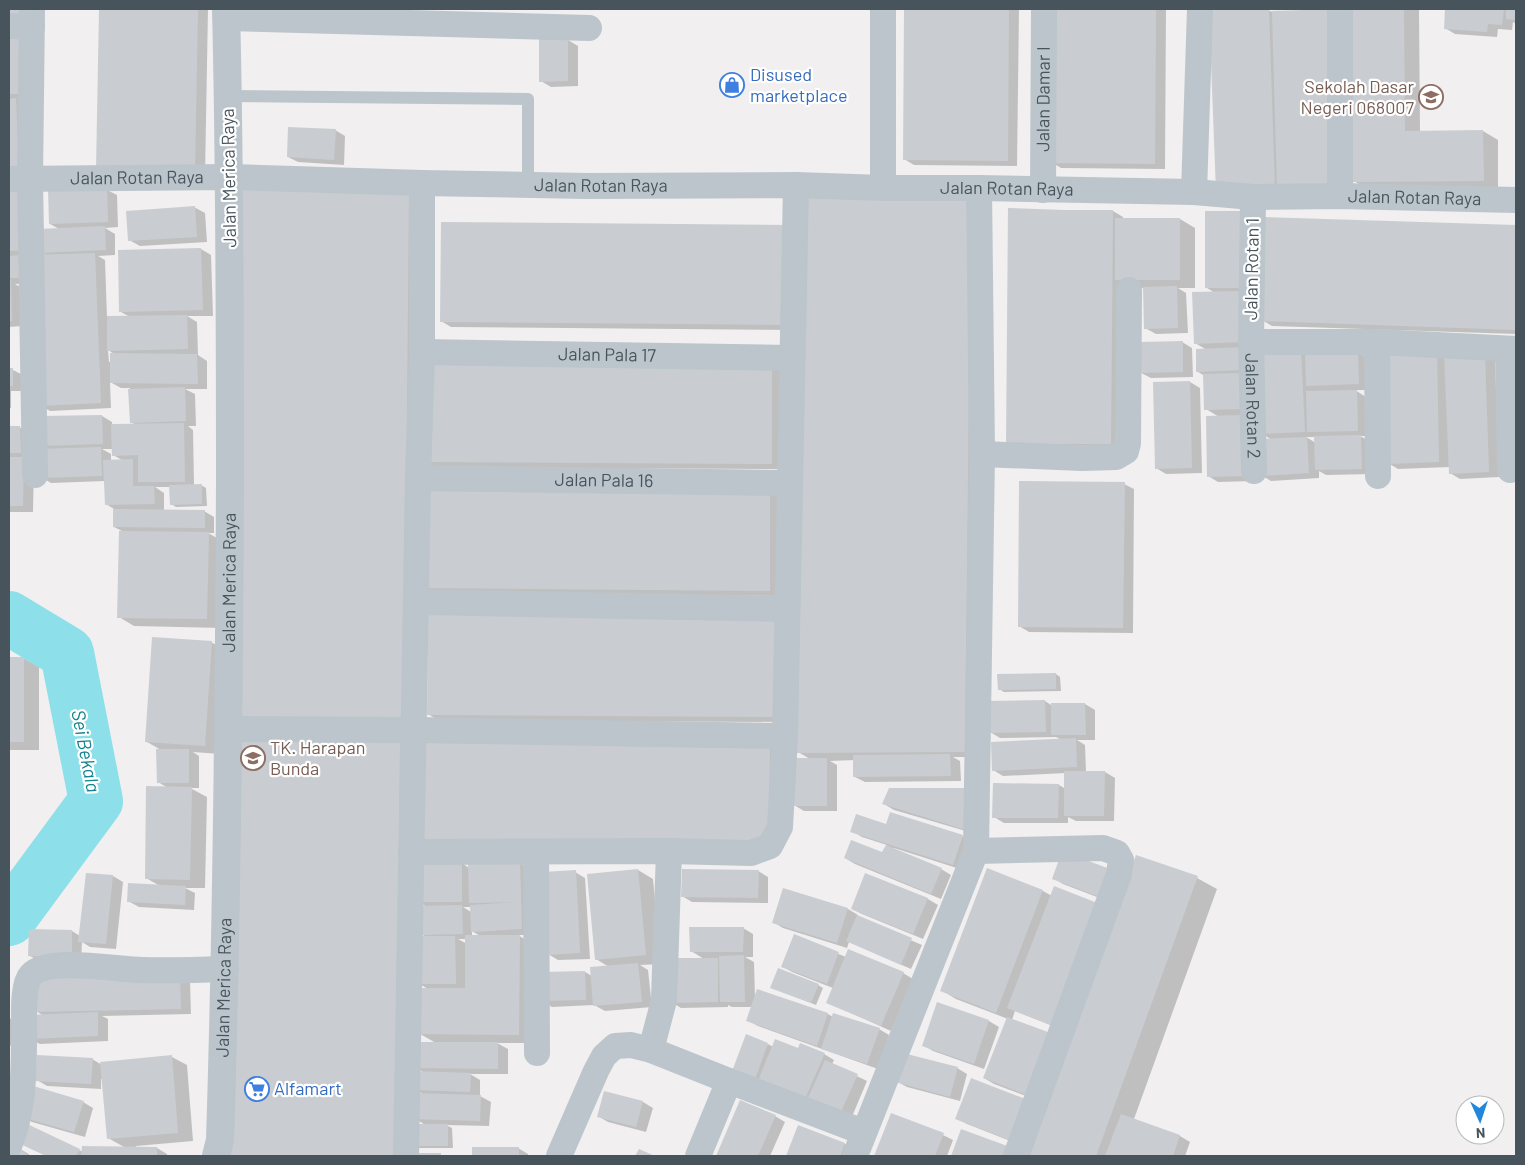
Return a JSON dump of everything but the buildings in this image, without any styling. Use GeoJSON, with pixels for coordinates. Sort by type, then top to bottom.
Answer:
{"type":"FeatureCollection","features":[{"type":"Feature","properties":{"kind":"street"},"geometry":{"type":"LineString","coordinates":[[882,9],[883,188]]}},
{"type":"Feature","properties":{"kind":"street","name":"Jalan Damar I"},"geometry":{"type":"LineString","coordinates":[[1043,190],[1044,9]]}},
{"type":"Feature","properties":{"kind":"street"},"geometry":{"type":"LineString","coordinates":[[1194,192],[1200,9]]}},
{"type":"Feature","properties":{"kind":"street"},"geometry":{"type":"LineString","coordinates":[[1340,9],[1340,196]]}},
{"type":"Feature","properties":{"kind":"street"},"geometry":{"type":"LineString","coordinates":[[227,13],[589,28]]}},
{"type":"Feature","properties":{"kind":"street","name":"Jalan Merica Raya"},"geometry":{"type":"LineString","coordinates":[[216,1156],[220,1140],[226,969],[229,729],[230,177],[227,13]]}},
{"type":"Feature","properties":{"kind":"street"},"geometry":{"type":"LineString","coordinates":[[25,20],[20,179],[35,475]]}},
{"type":"Feature","properties":{"kind":"street","name":"Jalan Rotan Raya"},"geometry":{"type":"LineString","coordinates":[[20,179],[230,177],[528,185],[796,185],[1194,192],[1253,197],[1340,196],[1516,200]]}},
{"type":"Feature","properties":{"kind":"street"},"geometry":{"type":"LineString","coordinates":[[406,1156],[422,352],[422,183]]}},
{"type":"Feature","properties":{"kind":"street"},"geometry":{"type":"LineString","coordinates":[[411,852],[669,851],[751,853],[770,846],[780,827],[785,736],[786,609],[796,185]]}},
{"type":"Feature","properties":{"kind":"street"},"geometry":{"type":"LineString","coordinates":[[558,1156],[604,1056],[615,1046],[631,1045],[651,1050],[728,1081],[859,1144],[976,851],[982,454],[980,188]]}},
{"type":"Feature","properties":{"kind":"street","name":"Jalan Rotan 1"},"geometry":{"type":"LineString","coordinates":[[1251,342],[1253,197]]}},
{"type":"Feature","properties":{"kind":"street"},"geometry":{"type":"LineString","coordinates":[[982,454],[1116,457],[1126,451],[1128,443],[1129,290]]}},
{"type":"Feature","properties":{"kind":"street"},"geometry":{"type":"LineString","coordinates":[[1251,342],[1377,342],[1512,349],[1510,470]]}},
{"type":"Feature","properties":{"kind":"street","name":"Jalan Rotan 2"},"geometry":{"type":"LineString","coordinates":[[1251,342],[1254,470]]}},
{"type":"Feature","properties":{"kind":"street"},"geometry":{"type":"LineString","coordinates":[[1377,342],[1378,476]]}},
{"type":"Feature","properties":{"kind":"street","name":"Jalan Pala 17"},"geometry":{"type":"LineString","coordinates":[[422,352],[792,358]]}},
{"type":"Feature","properties":{"kind":"street","name":"Jalan Pala 16"},"geometry":{"type":"LineString","coordinates":[[418,478],[789,483]]}},
{"type":"Feature","properties":{"kind":"street"},"geometry":{"type":"LineString","coordinates":[[417,602],[786,609]]}},
{"type":"Feature","properties":{"kind":"street"},"geometry":{"type":"LineString","coordinates":[[229,729],[785,736]]}},
{"type":"Feature","properties":{"kind":"street"},"geometry":{"type":"LineString","coordinates":[[976,851],[1103,848],[1117,853],[1121,860],[1119,874],[1016,1156]]}},
{"type":"Feature","properties":{"kind":"street"},"geometry":{"type":"LineString","coordinates":[[651,1050],[664,1000],[669,851]]}},
{"type":"Feature","properties":{"kind":"street"},"geometry":{"type":"LineString","coordinates":[[536,852],[537,1053]]}},
{"type":"Feature","properties":{"kind":"street"},"geometry":{"type":"LineString","coordinates":[[9,1146],[20,1109],[24,1066],[17,1051],[25,992],[30,976],[38,968],[60,965],[140,970],[226,969]]}},
{"type":"Feature","properties":{"kind":"street"},"geometry":{"type":"LineString","coordinates":[[698,1156],[728,1081]]}},
{"type":"Feature","properties":{"kind":"lane"},"geometry":{"type":"LineString","coordinates":[[228,96],[528,99],[528,185]]}},
{"type":"Feature","properties":{"kind":"waterway","name":"Sei Bekala"},"geometry":{"type":"LineString","coordinates":[[9,618],[67,653],[96,801],[9,919]]}},
{"type":"Feature","properties":{"kind":"place","name":"Disused marketplace"},"geometry":{"type":"Point","coordinates":[732,85]}},
{"type":"Feature","properties":{"kind":"place","name":"Sekolah Dasar Negeri 068007"},"geometry":{"type":"Point","coordinates":[1431,97]}},
{"type":"Feature","properties":{"kind":"place","name":"TK. Harapan Bunda"},"geometry":{"type":"Point","coordinates":[253,758]}},
{"type":"Feature","properties":{"kind":"place","name":"Alfamart"},"geometry":{"type":"Point","coordinates":[257,1089]}}]}
